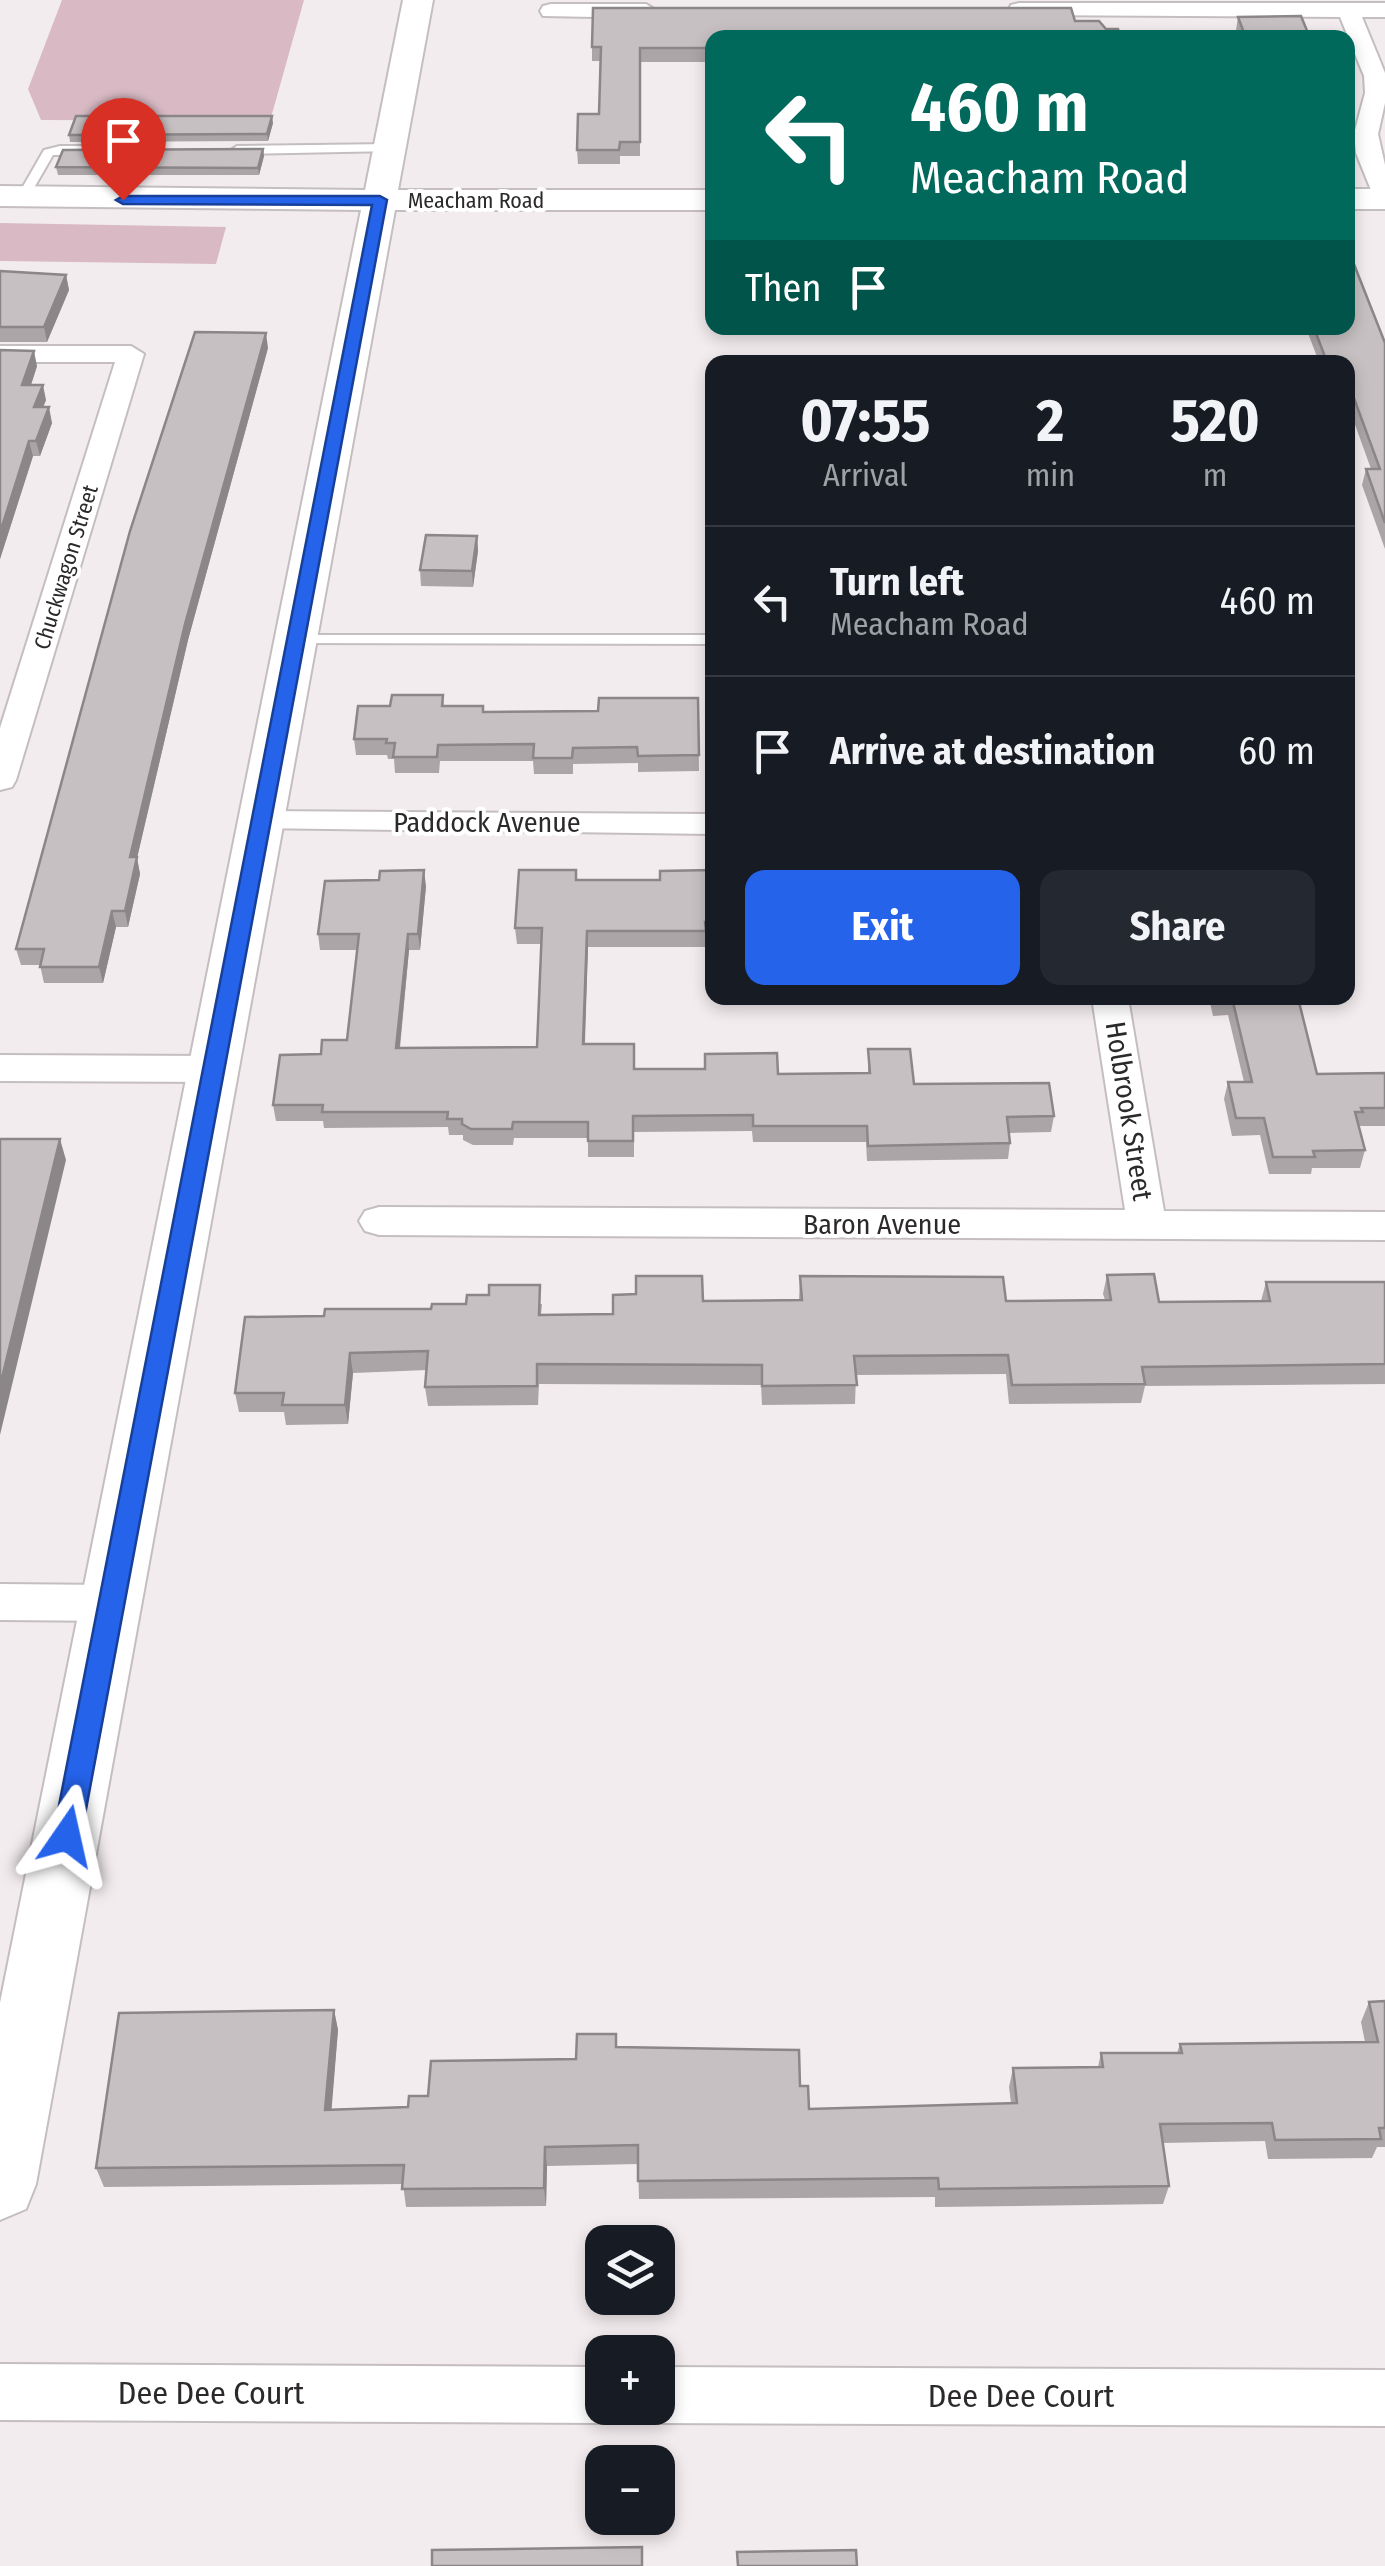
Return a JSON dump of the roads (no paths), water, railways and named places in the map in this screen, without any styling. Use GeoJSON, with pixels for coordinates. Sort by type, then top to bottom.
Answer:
{"type":"FeatureCollection","features":[{"type":"Feature","properties":{"kind":"street"},"geometry":{"type":"LineString","coordinates":[[0,2184],[418,0]]}},
{"type":"Feature","properties":{"kind":"street"},"geometry":{"type":"LineString","coordinates":[[1002,10],[1118,5],[1385,10]]}},
{"type":"Feature","properties":{"kind":"street"},"geometry":{"type":"LineString","coordinates":[[551,11],[669,10]]}},
{"type":"Feature","properties":{"kind":"street"},"geometry":{"type":"LineString","coordinates":[[1348,10],[1375,76],[1376,93],[1366,134],[1368,153],[1385,197],[1355,199]]}},
{"type":"Feature","properties":{"kind":"street","name":"Meacham Road"},"geometry":{"type":"LineString","coordinates":[[12,197],[705,200]]}},
{"type":"Feature","properties":{"kind":"street","name":"Chuckwagon Street"},"geometry":{"type":"LineString","coordinates":[[0,354],[131,354],[0,780]]}},
{"type":"Feature","properties":{"kind":"street","name":"Paddock Avenue"},"geometry":{"type":"LineString","coordinates":[[261,822],[705,824]]}},
{"type":"Feature","properties":{"kind":"street","name":"Holbrook Street"},"geometry":{"type":"LineString","coordinates":[[1111,1005],[1147,1225]]}},
{"type":"Feature","properties":{"kind":"street"},"geometry":{"type":"LineString","coordinates":[[0,1068],[214,1069]]}},
{"type":"Feature","properties":{"kind":"street","name":"Baron Avenue"},"geometry":{"type":"LineString","coordinates":[[379,1221],[1385,1226]]}},
{"type":"Feature","properties":{"kind":"street"},"geometry":{"type":"LineString","coordinates":[[0,1602],[112,1603]]}},
{"type":"Feature","properties":{"kind":"street","name":"Dee Dee Court"},"geometry":{"type":"LineString","coordinates":[[0,2392],[585,2394]]}},
{"type":"Feature","properties":{"kind":"street","name":"Dee Dee Court"},"geometry":{"type":"LineString","coordinates":[[675,2395],[1385,2398]]}},
{"type":"Feature","properties":{"kind":"lane"},"geometry":{"type":"LineString","coordinates":[[222,150],[390,148]]}},
{"type":"Feature","properties":{"kind":"lane"},"geometry":{"type":"LineString","coordinates":[[12,197],[48,153],[166,150]]}},
{"type":"Feature","properties":{"kind":"lane"},"geometry":{"type":"LineString","coordinates":[[296,640],[705,640]]}}]}
